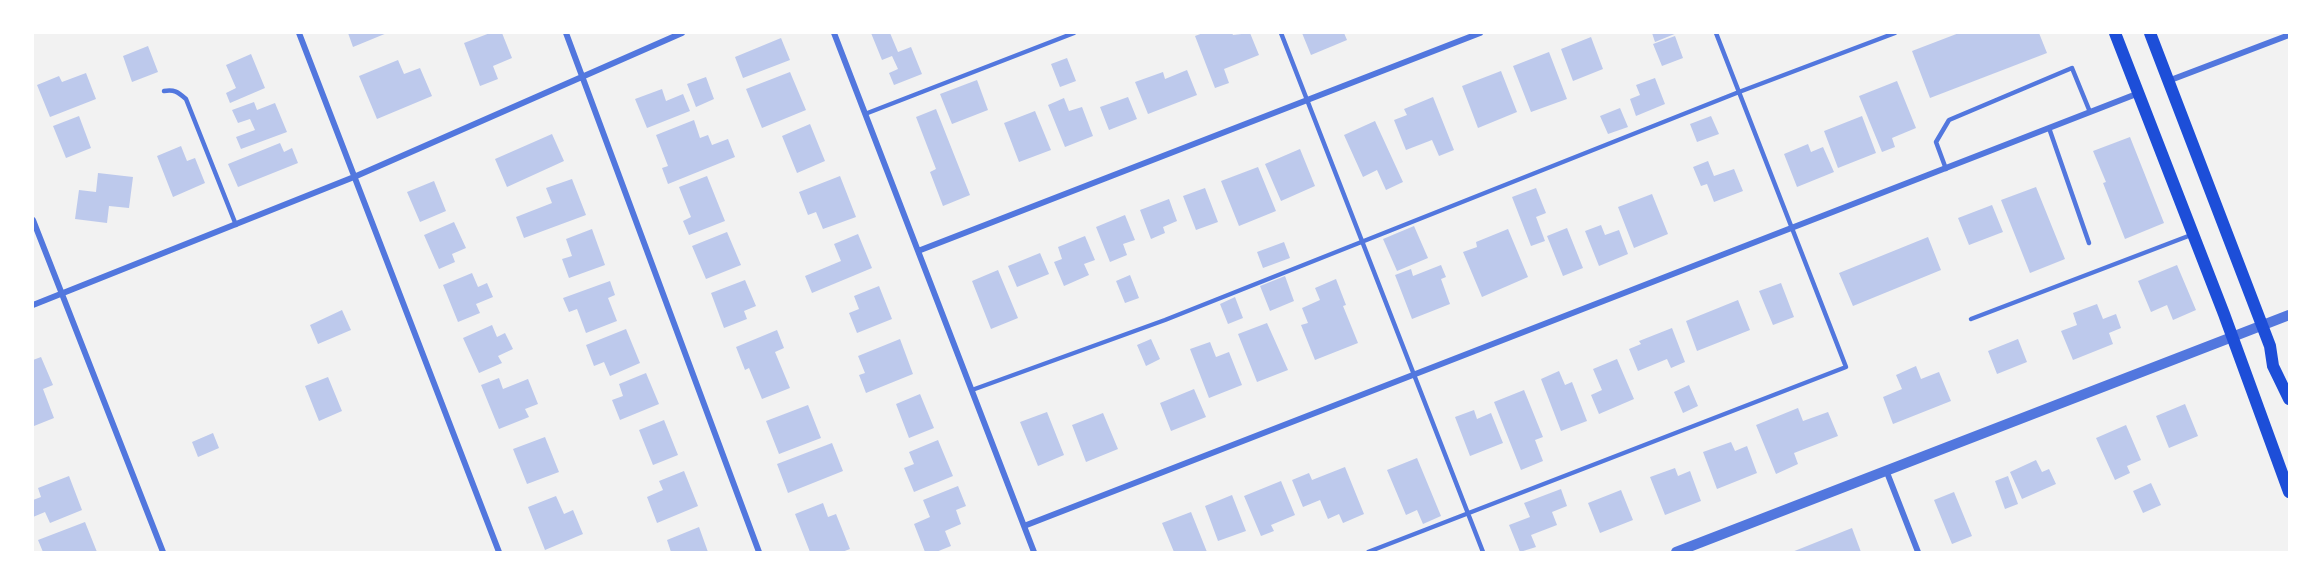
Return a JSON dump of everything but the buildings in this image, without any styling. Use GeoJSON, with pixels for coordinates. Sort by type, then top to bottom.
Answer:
{"type":"FeatureCollection","features":[{"type":"Feature","properties":{"kind":"main road"},"geometry":{"type":"LineString","coordinates":[[2115,33],[2233,337],[2289,492]]}},
{"type":"Feature","properties":{"kind":"main road"},"geometry":{"type":"LineString","coordinates":[[2150,33],[2270,346],[2273,366],[2289,399]]}},
{"type":"Feature","properties":{"kind":"street"},"geometry":{"type":"LineString","coordinates":[[299,33],[499,552]]}},
{"type":"Feature","properties":{"kind":"street"},"geometry":{"type":"LineString","coordinates":[[566,33],[759,552]]}},
{"type":"Feature","properties":{"kind":"street"},"geometry":{"type":"LineString","coordinates":[[33,305],[354,177],[682,33]]}},
{"type":"Feature","properties":{"kind":"street"},"geometry":{"type":"LineString","coordinates":[[834,33],[1034,552]]}},
{"type":"Feature","properties":{"kind":"street"},"geometry":{"type":"LineString","coordinates":[[918,251],[1480,33]]}},
{"type":"Feature","properties":{"kind":"street"},"geometry":{"type":"LineString","coordinates":[[2169,81],[2289,35]]}},
{"type":"Feature","properties":{"kind":"street"},"geometry":{"type":"LineString","coordinates":[[1024,526],[2139,93]]}},
{"type":"Feature","properties":{"kind":"street"},"geometry":{"type":"LineString","coordinates":[[33,220],[163,552]]}},
{"type":"Feature","properties":{"kind":"street"},"geometry":{"type":"LineString","coordinates":[[1676,552],[2289,315]]}},
{"type":"Feature","properties":{"kind":"street"},"geometry":{"type":"LineString","coordinates":[[1886,470],[1918,552]]}},
{"type":"Feature","properties":{"kind":"lane"},"geometry":{"type":"LineString","coordinates":[[865,114],[1074,33]]}},
{"type":"Feature","properties":{"kind":"lane"},"geometry":{"type":"LineString","coordinates":[[1281,33],[1483,552]]}},
{"type":"Feature","properties":{"kind":"lane"},"geometry":{"type":"LineString","coordinates":[[1368,552],[1846,367],[1716,33]]}},
{"type":"Feature","properties":{"kind":"lane"},"geometry":{"type":"LineString","coordinates":[[972,390],[1165,320],[1739,92],[1894,33]]}},
{"type":"Feature","properties":{"kind":"lane"},"geometry":{"type":"LineString","coordinates":[[1946,169],[1936,142],[1948,120],[2072,68],[2090,112]]}},
{"type":"Feature","properties":{"kind":"lane"},"geometry":{"type":"LineString","coordinates":[[164,91],[178,92],[186,99],[236,225]]}},
{"type":"Feature","properties":{"kind":"lane"},"geometry":{"type":"LineString","coordinates":[[2049,128],[2089,243]]}},
{"type":"Feature","properties":{"kind":"lane"},"geometry":{"type":"LineString","coordinates":[[1971,319],[2193,234]]}}]}
